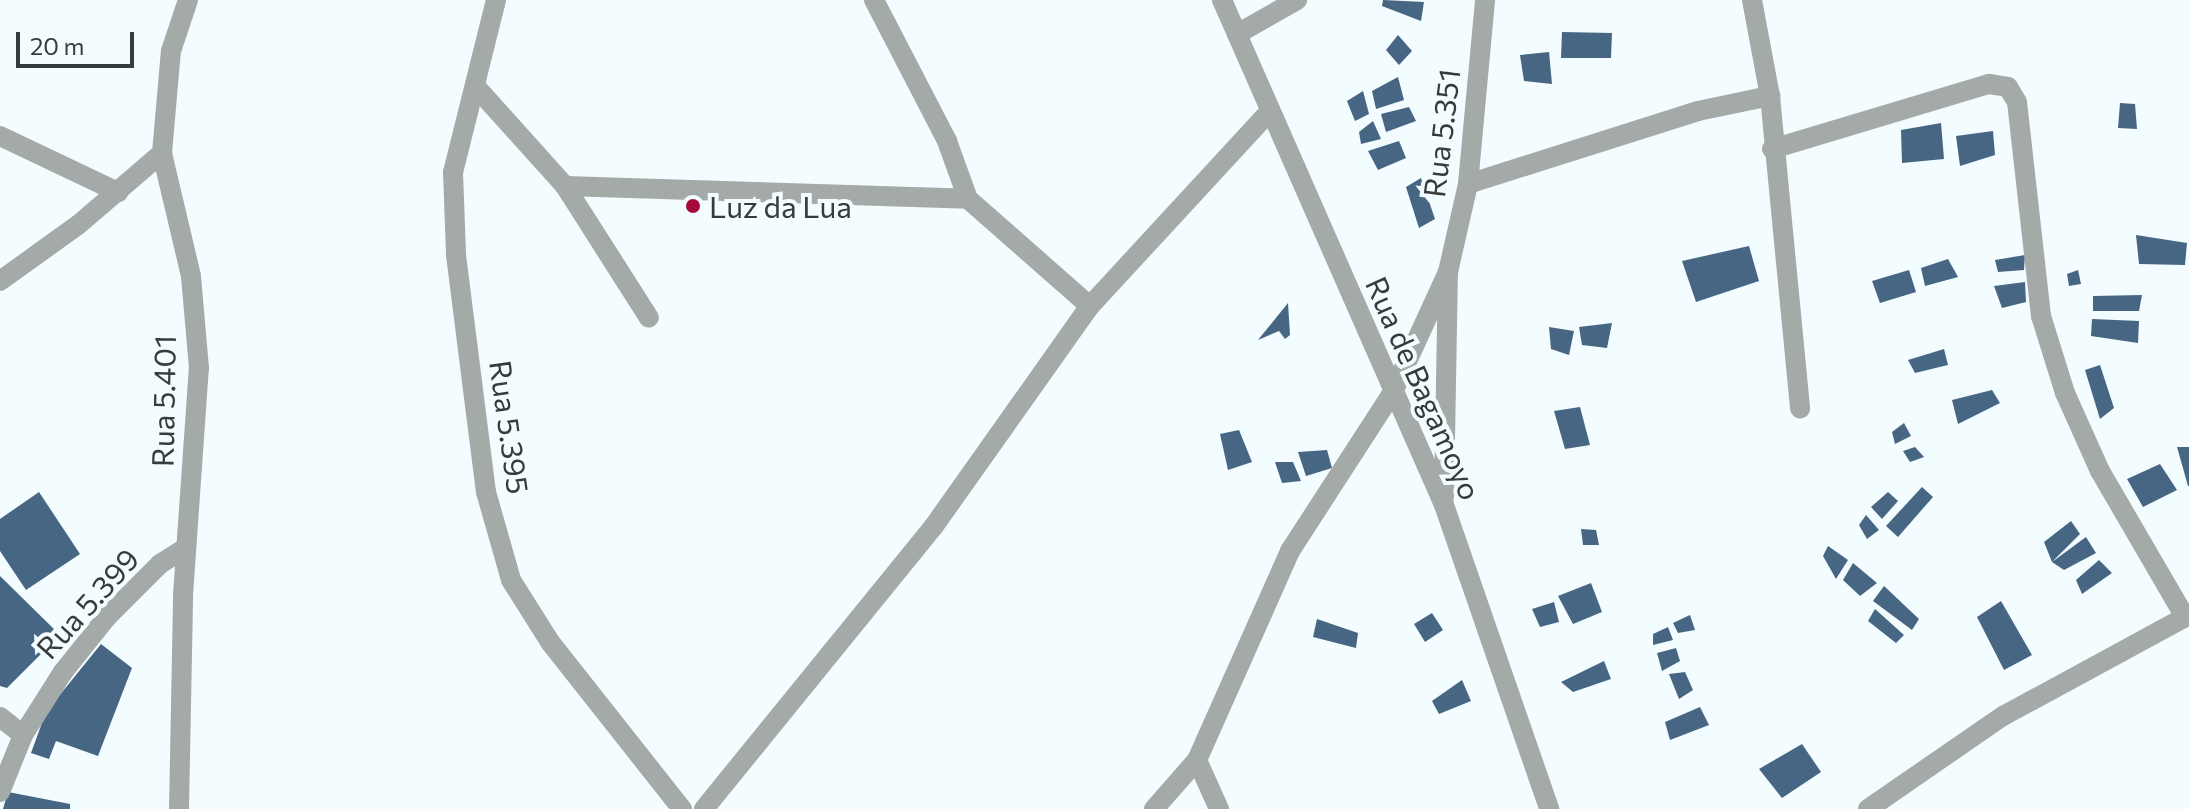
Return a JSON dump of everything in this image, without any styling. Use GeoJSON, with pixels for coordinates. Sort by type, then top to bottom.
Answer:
{"type":"FeatureCollection","features":[{"type":"Feature","properties":{"kind":"street","name":"Rua 5.401"},"geometry":{"type":"LineString","coordinates":[[179,809],[175,791],[186,548],[199,368],[191,276],[162,153],[171,51],[188,0]]}},
{"type":"Feature","properties":{"kind":"street","name":"Rua 5.395"},"geometry":{"type":"LineString","coordinates":[[496,0],[453,172],[456,255],[486,492],[511,580],[550,642],[682,809]]}},
{"type":"Feature","properties":{"kind":"street"},"geometry":{"type":"LineString","coordinates":[[874,0],[947,141],[968,199],[1090,306]]}},
{"type":"Feature","properties":{"kind":"street","name":"Rua de Bagamoyo"},"geometry":{"type":"LineString","coordinates":[[1222,0],[1444,505],[1549,809]]}},
{"type":"Feature","properties":{"kind":"street"},"geometry":{"type":"LineString","coordinates":[[1237,34],[1297,0]]}},
{"type":"Feature","properties":{"kind":"street","name":"Rua 5.351"},"geometry":{"type":"LineString","coordinates":[[1448,272],[1468,184],[1485,0]]}},
{"type":"Feature","properties":{"kind":"street"},"geometry":{"type":"LineString","coordinates":[[1752,0],[1770,96],[1772,149],[1800,409]]}},
{"type":"Feature","properties":{"kind":"street"},"geometry":{"type":"LineString","coordinates":[[1772,149],[1989,84],[2008,87],[2017,102],[2041,316],[2065,393],[2100,471],[2187,616],[2003,716],[1868,809]]}},
{"type":"Feature","properties":{"kind":"street"},"geometry":{"type":"LineString","coordinates":[[476,87],[565,186],[649,318]]}},
{"type":"Feature","properties":{"kind":"street"},"geometry":{"type":"LineString","coordinates":[[1468,184],[1698,111],[1770,96]]}},
{"type":"Feature","properties":{"kind":"street"},"geometry":{"type":"LineString","coordinates":[[704,809],[934,526],[1090,306],[1269,112]]}},
{"type":"Feature","properties":{"kind":"street"},"geometry":{"type":"LineString","coordinates":[[0,136],[118,192]]}},
{"type":"Feature","properties":{"kind":"street"},"geometry":{"type":"LineString","coordinates":[[0,281],[118,192],[162,153]]}},
{"type":"Feature","properties":{"kind":"street"},"geometry":{"type":"LineString","coordinates":[[565,186],[968,199]]}},
{"type":"Feature","properties":{"kind":"street"},"geometry":{"type":"LineString","coordinates":[[1154,809],[1197,760],[1290,551],[1393,392],[1448,272]]}},
{"type":"Feature","properties":{"kind":"street"},"geometry":{"type":"LineString","coordinates":[[1444,505],[1448,272]]}},
{"type":"Feature","properties":{"kind":"street","name":"Rua 5.399"},"geometry":{"type":"LineString","coordinates":[[0,792],[23,735],[107,617],[160,564],[186,548]]}},
{"type":"Feature","properties":{"kind":"street"},"geometry":{"type":"LineString","coordinates":[[0,717],[23,735]]}},
{"type":"Feature","properties":{"kind":"street"},"geometry":{"type":"LineString","coordinates":[[1197,760],[1219,809]]}},
{"type":"Feature","properties":{"kind":"building"},"geometry":{"type":"Polygon","coordinates":[[[1383,0],[1424,2],[1421,21],[1382,6],[1383,0]]]}},
{"type":"Feature","properties":{"kind":"building"},"geometry":{"type":"Polygon","coordinates":[[[1562,32],[1612,33],[1611,58],[1561,58],[1562,32]]]}},
{"type":"Feature","properties":{"kind":"building"},"geometry":{"type":"Polygon","coordinates":[[[1398,35],[1412,51],[1399,65],[1386,50],[1398,35]]]}},
{"type":"Feature","properties":{"kind":"building"},"geometry":{"type":"Polygon","coordinates":[[[1549,52],[1552,84],[1524,81],[1520,55],[1549,52]]]}},
{"type":"Feature","properties":{"kind":"building"},"geometry":{"type":"Polygon","coordinates":[[[1398,77],[1404,100],[1376,109],[1372,91],[1398,77]]]}},
{"type":"Feature","properties":{"kind":"building"},"geometry":{"type":"Polygon","coordinates":[[[1363,91],[1369,114],[1355,121],[1347,101],[1363,91]]]}},
{"type":"Feature","properties":{"kind":"building"},"geometry":{"type":"Polygon","coordinates":[[[2120,103],[2135,104],[2137,129],[2118,128],[2120,103]]]}},
{"type":"Feature","properties":{"kind":"building"},"geometry":{"type":"Polygon","coordinates":[[[1409,107],[1416,121],[1386,132],[1381,114],[1409,107]]]}},
{"type":"Feature","properties":{"kind":"building"},"geometry":{"type":"Polygon","coordinates":[[[1373,121],[1381,139],[1361,144],[1359,132],[1373,121]]]}},
{"type":"Feature","properties":{"kind":"building"},"geometry":{"type":"Polygon","coordinates":[[[1941,123],[1944,159],[1902,163],[1901,130],[1941,123]]]}},
{"type":"Feature","properties":{"kind":"building"},"geometry":{"type":"Polygon","coordinates":[[[1993,131],[1995,155],[1960,166],[1956,136],[1993,131]]]}},
{"type":"Feature","properties":{"kind":"building"},"geometry":{"type":"Polygon","coordinates":[[[1399,141],[1406,158],[1378,170],[1368,151],[1399,141]]]}},
{"type":"Feature","properties":{"kind":"building"},"geometry":{"type":"Polygon","coordinates":[[[1421,178],[1435,219],[1419,228],[1406,187],[1421,178]]]}},
{"type":"Feature","properties":{"kind":"building"},"geometry":{"type":"Polygon","coordinates":[[[2136,235],[2187,243],[2185,265],[2139,264],[2136,235]]]}},
{"type":"Feature","properties":{"kind":"building"},"geometry":{"type":"Polygon","coordinates":[[[1749,246],[1759,281],[1696,302],[1682,261],[1749,246]]]}},
{"type":"Feature","properties":{"kind":"building"},"geometry":{"type":"Polygon","coordinates":[[[2025,255],[2024,270],[1998,272],[1995,260],[2025,255]]]}},
{"type":"Feature","properties":{"kind":"building"},"geometry":{"type":"Polygon","coordinates":[[[1948,259],[1958,277],[1925,286],[1921,268],[1948,259]]]}},
{"type":"Feature","properties":{"kind":"building"},"geometry":{"type":"Polygon","coordinates":[[[1909,270],[1916,292],[1880,303],[1872,281],[1909,270]]]}},
{"type":"Feature","properties":{"kind":"building"},"geometry":{"type":"Polygon","coordinates":[[[2078,270],[2081,284],[2069,286],[2067,274],[2078,270]]]}},
{"type":"Feature","properties":{"kind":"building"},"geometry":{"type":"Polygon","coordinates":[[[2025,282],[2026,302],[2002,308],[1994,286],[2025,282]]]}},
{"type":"Feature","properties":{"kind":"building"},"geometry":{"type":"Polygon","coordinates":[[[2142,295],[2139,311],[2093,311],[2093,296],[2142,295]]]}},
{"type":"Feature","properties":{"kind":"building"},"geometry":{"type":"Polygon","coordinates":[[[1288,303],[1290,335],[1285,339],[1279,331],[1258,340],[1288,303]]]}},
{"type":"Feature","properties":{"kind":"building"},"geometry":{"type":"Polygon","coordinates":[[[2092,319],[2139,321],[2138,343],[2091,336],[2092,319]]]}},
{"type":"Feature","properties":{"kind":"building"},"geometry":{"type":"Polygon","coordinates":[[[1612,323],[1607,348],[1582,345],[1579,327],[1612,323]]]}},
{"type":"Feature","properties":{"kind":"building"},"geometry":{"type":"Polygon","coordinates":[[[1549,327],[1574,331],[1569,355],[1551,349],[1549,327]]]}},
{"type":"Feature","properties":{"kind":"building"},"geometry":{"type":"Polygon","coordinates":[[[1944,349],[1948,365],[1915,373],[1908,360],[1944,349]]]}},
{"type":"Feature","properties":{"kind":"building"},"geometry":{"type":"Polygon","coordinates":[[[2100,365],[2114,408],[2100,419],[2085,370],[2100,365]]]}},
{"type":"Feature","properties":{"kind":"building"},"geometry":{"type":"Polygon","coordinates":[[[1992,390],[2000,403],[1958,424],[1952,400],[1992,390]]]}},
{"type":"Feature","properties":{"kind":"building"},"geometry":{"type":"Polygon","coordinates":[[[1580,407],[1590,445],[1565,449],[1554,411],[1580,407]]]}},
{"type":"Feature","properties":{"kind":"building"},"geometry":{"type":"Polygon","coordinates":[[[1904,423],[1911,436],[1895,444],[1892,432],[1904,423]]]}},
{"type":"Feature","properties":{"kind":"building"},"geometry":{"type":"Polygon","coordinates":[[[1239,430],[1252,462],[1228,470],[1220,434],[1239,430]]]}},
{"type":"Feature","properties":{"kind":"building"},"geometry":{"type":"Polygon","coordinates":[[[1915,447],[1924,457],[1910,462],[1903,451],[1915,447]]]}},
{"type":"Feature","properties":{"kind":"building"},"geometry":{"type":"Polygon","coordinates":[[[2177,447],[2189,447],[2189,486],[2188,486],[2177,447]]]}},
{"type":"Feature","properties":{"kind":"building"},"geometry":{"type":"Polygon","coordinates":[[[1327,450],[1332,468],[1306,476],[1298,452],[1327,450]]]}},
{"type":"Feature","properties":{"kind":"building"},"geometry":{"type":"Polygon","coordinates":[[[1275,462],[1293,462],[1301,481],[1282,483],[1275,462]]]}},
{"type":"Feature","properties":{"kind":"building"},"geometry":{"type":"Polygon","coordinates":[[[2160,464],[2177,490],[2143,507],[2127,479],[2160,464]]]}},
{"type":"Feature","properties":{"kind":"building"},"geometry":{"type":"Polygon","coordinates":[[[1922,487],[1933,497],[1898,537],[1886,526],[1922,487]]]}},
{"type":"Feature","properties":{"kind":"building"},"geometry":{"type":"Polygon","coordinates":[[[39,492],[80,554],[26,590],[0,551],[0,519],[39,492]]]}},
{"type":"Feature","properties":{"kind":"building"},"geometry":{"type":"Polygon","coordinates":[[[1888,492],[1898,501],[1882,519],[1871,507],[1888,492]]]}},
{"type":"Feature","properties":{"kind":"building"},"geometry":{"type":"Polygon","coordinates":[[[1866,515],[1879,530],[1867,539],[1859,525],[1866,515]]]}},
{"type":"Feature","properties":{"kind":"building"},"geometry":{"type":"Polygon","coordinates":[[[2071,521],[2080,534],[2052,562],[2044,542],[2071,521]]]}},
{"type":"Feature","properties":{"kind":"building"},"geometry":{"type":"Polygon","coordinates":[[[1581,529],[1596,530],[1599,545],[1583,545],[1581,529]]]}},
{"type":"Feature","properties":{"kind":"building"},"geometry":{"type":"Polygon","coordinates":[[[2086,537],[2096,553],[2064,570],[2052,562],[2086,537]]]}},
{"type":"Feature","properties":{"kind":"building"},"geometry":{"type":"Polygon","coordinates":[[[1828,546],[1848,560],[1836,579],[1823,556],[1828,546]]]}},
{"type":"Feature","properties":{"kind":"building"},"geometry":{"type":"Polygon","coordinates":[[[2099,560],[2112,573],[2082,594],[2076,580],[2099,560]]]}},
{"type":"Feature","properties":{"kind":"building"},"geometry":{"type":"Polygon","coordinates":[[[1853,563],[1877,583],[1860,596],[1843,580],[1853,563]]]}},
{"type":"Feature","properties":{"kind":"building"},"geometry":{"type":"Polygon","coordinates":[[[0,576],[60,635],[7,688],[0,686],[0,576]]]}},
{"type":"Feature","properties":{"kind":"building"},"geometry":{"type":"Polygon","coordinates":[[[1591,583],[1602,612],[1573,624],[1558,596],[1591,583]]]}},
{"type":"Feature","properties":{"kind":"building"},"geometry":{"type":"Polygon","coordinates":[[[1884,586],[1919,619],[1912,630],[1873,601],[1884,586]]]}},
{"type":"Feature","properties":{"kind":"building"},"geometry":{"type":"Polygon","coordinates":[[[2001,601],[2032,655],[2004,670],[1977,617],[2001,601]]]}},
{"type":"Feature","properties":{"kind":"building"},"geometry":{"type":"Polygon","coordinates":[[[1554,602],[1559,622],[1540,627],[1532,609],[1554,602]]]}},
{"type":"Feature","properties":{"kind":"building"},"geometry":{"type":"Polygon","coordinates":[[[1875,609],[1904,635],[1896,643],[1868,621],[1875,609]]]}},
{"type":"Feature","properties":{"kind":"building"},"geometry":{"type":"Polygon","coordinates":[[[1432,613],[1443,630],[1425,642],[1414,624],[1432,613]]]}},
{"type":"Feature","properties":{"kind":"building"},"geometry":{"type":"Polygon","coordinates":[[[1690,615],[1695,630],[1678,633],[1673,623],[1690,615]]]}},
{"type":"Feature","properties":{"kind":"building"},"geometry":{"type":"Polygon","coordinates":[[[1317,619],[1358,633],[1356,648],[1313,637],[1317,619]]]}},
{"type":"Feature","properties":{"kind":"building"},"geometry":{"type":"Polygon","coordinates":[[[1668,627],[1673,640],[1653,645],[1653,634],[1668,627]]]}},
{"type":"Feature","properties":{"kind":"building"},"geometry":{"type":"Polygon","coordinates":[[[101,644],[132,668],[98,756],[56,741],[49,759],[31,753],[46,712],[101,644]]]}},
{"type":"Feature","properties":{"kind":"building"},"geometry":{"type":"Polygon","coordinates":[[[1676,648],[1680,661],[1662,671],[1657,653],[1676,648]]]}},
{"type":"Feature","properties":{"kind":"building"},"geometry":{"type":"Polygon","coordinates":[[[1604,661],[1611,679],[1573,692],[1561,682],[1604,661]]]}},
{"type":"Feature","properties":{"kind":"building"},"geometry":{"type":"Polygon","coordinates":[[[1685,672],[1693,690],[1679,699],[1669,674],[1685,672]]]}},
{"type":"Feature","properties":{"kind":"building"},"geometry":{"type":"Polygon","coordinates":[[[1462,680],[1471,701],[1439,714],[1432,701],[1462,680]]]}},
{"type":"Feature","properties":{"kind":"building"},"geometry":{"type":"Polygon","coordinates":[[[1700,707],[1709,725],[1670,740],[1665,722],[1700,707]]]}},
{"type":"Feature","properties":{"kind":"building"},"geometry":{"type":"Polygon","coordinates":[[[1802,744],[1821,772],[1782,798],[1759,769],[1802,744]]]}},
{"type":"Feature","properties":{"kind":"building"},"geometry":{"type":"Polygon","coordinates":[[[8,792],[70,804],[70,809],[3,809],[8,792]]]}},
{"type":"Feature","properties":{"kind":"place","name":"Luz da Lua"},"geometry":{"type":"Point","coordinates":[693,206]}}]}
